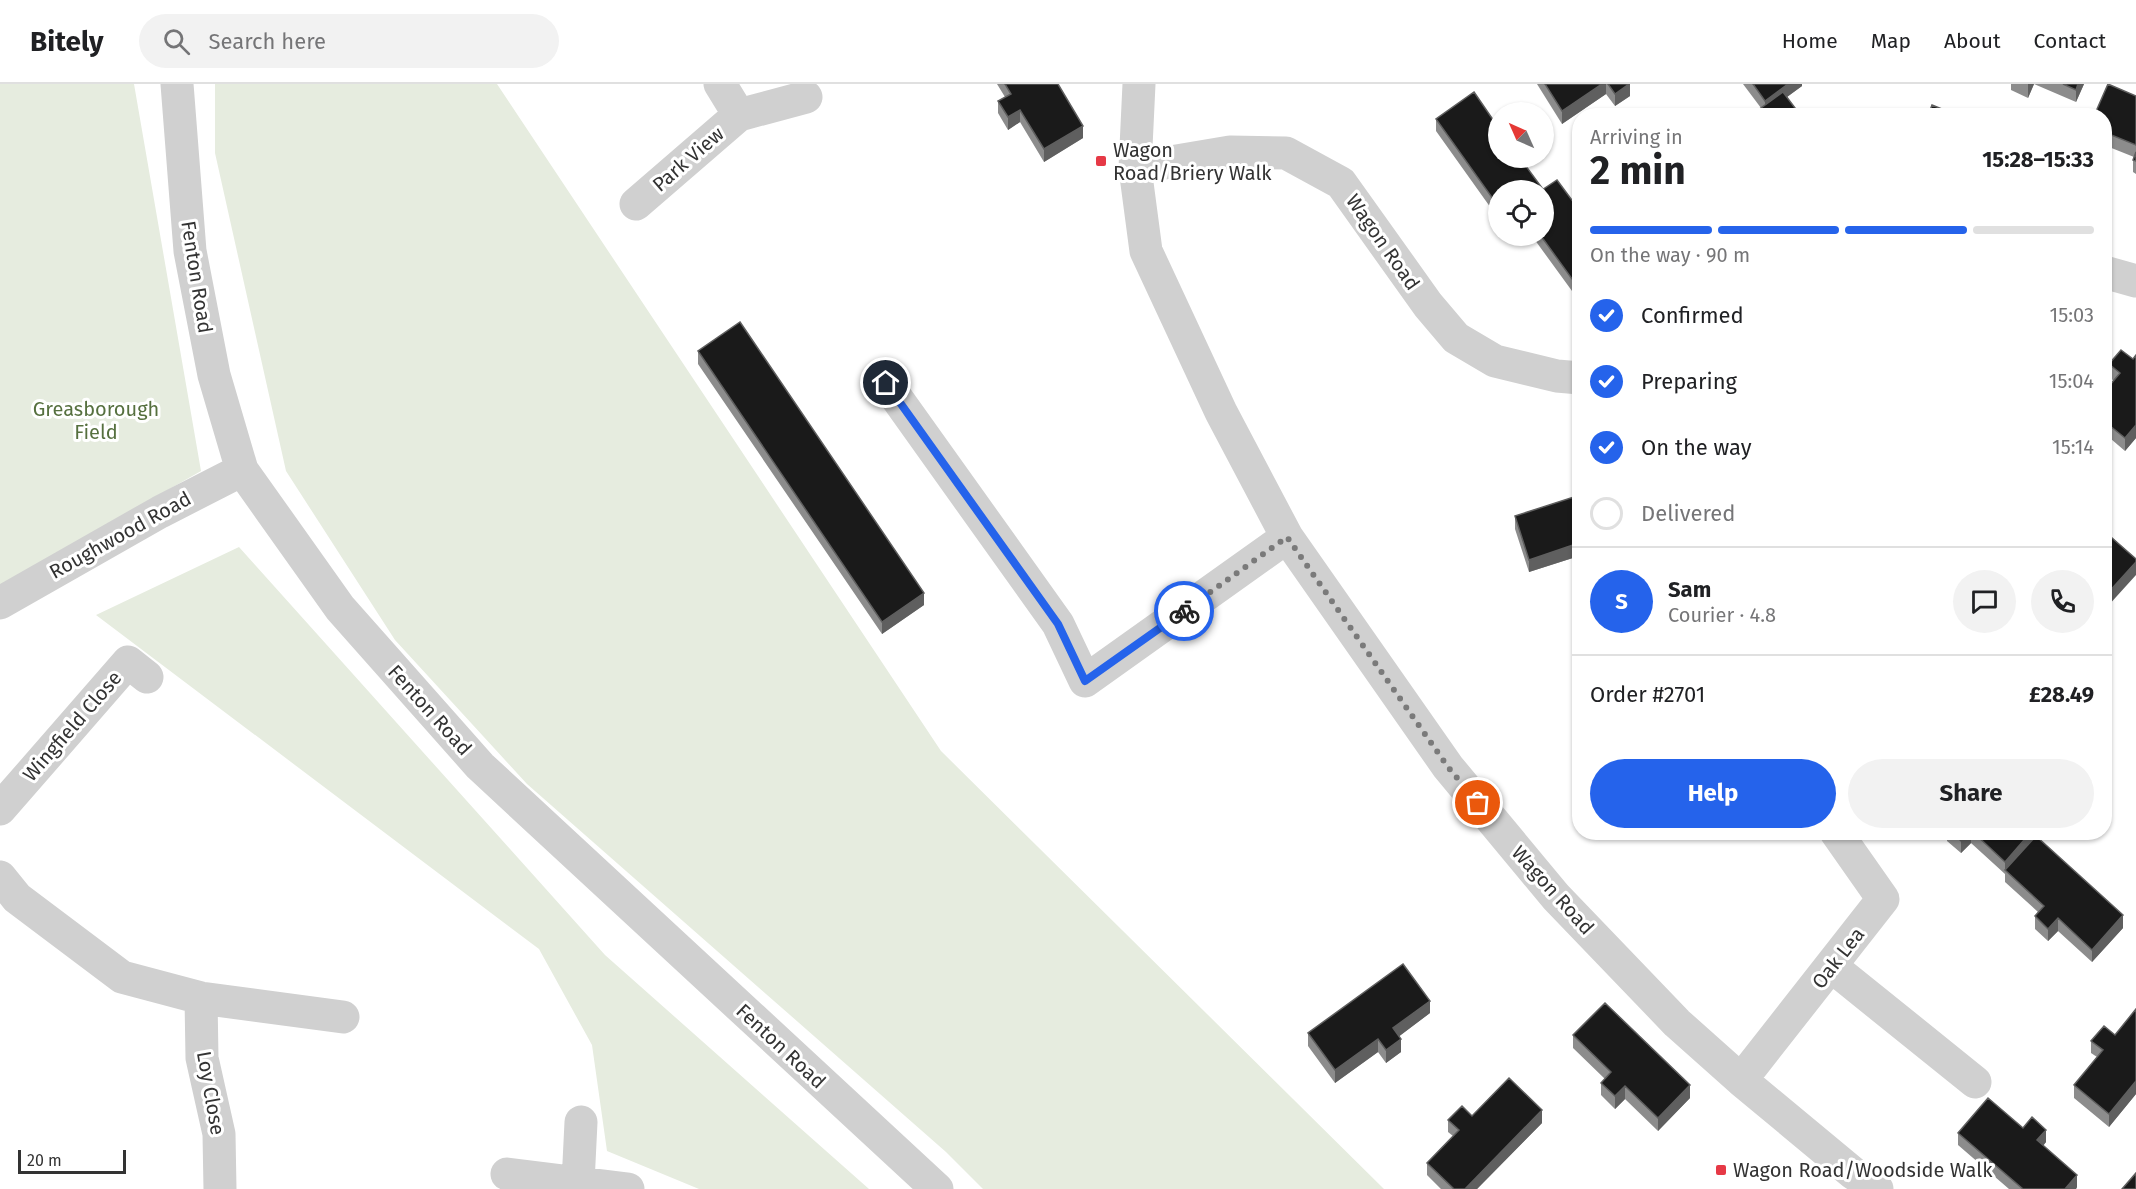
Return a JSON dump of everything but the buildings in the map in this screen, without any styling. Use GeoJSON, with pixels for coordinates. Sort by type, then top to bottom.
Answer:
{"type":"FeatureCollection","features":[{"type":"Feature","properties":{"kind":"street","name":"Fenton Road"},"geometry":{"type":"LineString","coordinates":[[177,84],[190,251],[214,375],[242,470],[340,608],[480,766],[937,1189]]}},
{"type":"Feature","properties":{"kind":"street","name":"Park View"},"geometry":{"type":"LineString","coordinates":[[720,84],[739,115]]}},
{"type":"Feature","properties":{"kind":"street","name":"Wagon Road"},"geometry":{"type":"LineString","coordinates":[[1139,84],[1135,168],[1146,250],[1221,412],[1287,537],[1448,767],[1556,897],[1677,1023],[1741,1080],[1853,1173],[1877,1189]]}},
{"type":"Feature","properties":{"kind":"street","name":"Park View"},"geometry":{"type":"LineString","coordinates":[[636,204],[739,115],[806,97]]}},
{"type":"Feature","properties":{"kind":"street","name":"Wagon Road"},"geometry":{"type":"LineString","coordinates":[[1135,168],[1230,152],[1286,153],[1341,183],[1428,305],[1456,338],[1496,361],[1557,376],[1572,377]]}},
{"type":"Feature","properties":{"kind":"street"},"geometry":{"type":"LineString","coordinates":[[2112,274],[2136,281]]}},
{"type":"Feature","properties":{"kind":"street"},"geometry":{"type":"LineString","coordinates":[[886,383],[1058,624],[1085,681],[1287,537]]}},
{"type":"Feature","properties":{"kind":"street","name":"Roughwood Road"},"geometry":{"type":"LineString","coordinates":[[0,603],[160,512],[242,470]]}},
{"type":"Feature","properties":{"kind":"street","name":"Wingfield Close"},"geometry":{"type":"LineString","coordinates":[[0,809],[128,662],[147,677]]}},
{"type":"Feature","properties":{"kind":"street","name":"Oak Lea"},"geometry":{"type":"LineString","coordinates":[[1741,1080],[1883,899],[1842,840]]}},
{"type":"Feature","properties":{"kind":"street"},"geometry":{"type":"LineString","coordinates":[[0,877],[17,898],[122,977],[201,998],[343,1017]]}},
{"type":"Feature","properties":{"kind":"street"},"geometry":{"type":"LineString","coordinates":[[1831,966],[1975,1082]]}},
{"type":"Feature","properties":{"kind":"street","name":"Loy Close"},"geometry":{"type":"LineString","coordinates":[[201,998],[202,1058],[219,1134],[220,1189]]}},
{"type":"Feature","properties":{"kind":"street"},"geometry":{"type":"LineString","coordinates":[[578,1183],[580,1122]]}},
{"type":"Feature","properties":{"kind":"street"},"geometry":{"type":"LineString","coordinates":[[507,1174],[628,1189]]}},
{"type":"Feature","properties":{"kind":"green space","name":"Greasborough Field"},"geometry":{"type":"Polygon","coordinates":[[[0,84],[134,84],[201,471],[0,586],[0,84]]]}},
{"type":"Feature","properties":{"kind":"green space"},"geometry":{"type":"Polygon","coordinates":[[[215,84],[497,84],[941,751],[1384,1189],[983,1189],[946,1152],[527,784],[395,640],[286,471],[215,153],[215,84]]]}},
{"type":"Feature","properties":{"kind":"green space"},"geometry":{"type":"Polygon","coordinates":[[[239,547],[605,955],[869,1189],[699,1189],[607,1151],[592,1045],[539,949],[96,615],[239,547]]]}},
{"type":"Feature","properties":{"kind":"way so far"},"geometry":{"type":"LineString","coordinates":[[1184,611],[1287,537],[1448,767],[1478,803]]}},
{"type":"Feature","properties":{"kind":"place","name":"Wagon Road/Briery Walk"},"geometry":{"type":"Point","coordinates":[1101,161]}},
{"type":"Feature","properties":{"kind":"place","name":"Wagon Road/Woodside Walk"},"geometry":{"type":"Point","coordinates":[1721,1170]}},
{"type":"Feature","properties":{"kind":"route"},"geometry":{"type":"LineString","coordinates":[[886,383],[1058,624],[1085,681],[1184,611]]}}]}
